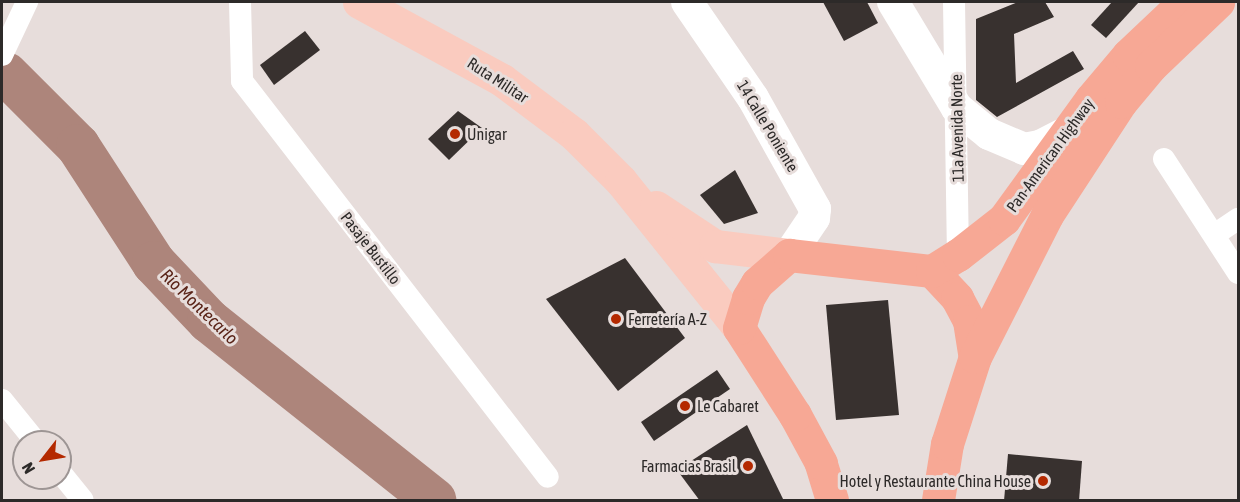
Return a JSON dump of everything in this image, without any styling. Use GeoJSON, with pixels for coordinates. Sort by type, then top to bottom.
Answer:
{"type":"FeatureCollection","features":[{"type":"Feature","properties":{"kind":"highway","name":"Pan-American Highway"},"geometry":{"type":"LineString","coordinates":[[945,263],[1004,219],[1066,133],[1128,55],[1184,2]]}},
{"type":"Feature","properties":{"kind":"highway","name":"Pan-American Highway"},"geometry":{"type":"LineString","coordinates":[[938,501],[947,444],[975,357],[1047,215],[1100,130],[1151,66],[1218,2]]}},
{"type":"Feature","properties":{"kind":"highway"},"geometry":{"type":"LineString","coordinates":[[832,501],[821,463],[795,415],[739,328],[748,298],[757,283],[789,255],[945,263],[957,298],[969,321],[975,357]]}},
{"type":"Feature","properties":{"kind":"main road","name":"Ruta Militar"},"geometry":{"type":"LineString","coordinates":[[359,2],[502,80],[574,134],[621,181],[739,328]]}},
{"type":"Feature","properties":{"kind":"main road","name":"Ruta Militar"},"geometry":{"type":"LineString","coordinates":[[621,181],[715,246],[789,255]]}},
{"type":"Feature","properties":{"kind":"street"},"geometry":{"type":"LineString","coordinates":[[2,55],[27,2]]}},
{"type":"Feature","properties":{"kind":"street","name":"Pasaje Bustillo"},"geometry":{"type":"LineString","coordinates":[[240,2],[242,81],[548,477]]}},
{"type":"Feature","properties":{"kind":"street","name":"14 Calle Poniente"},"geometry":{"type":"LineString","coordinates":[[687,2],[753,98],[815,209],[814,218],[789,255]]}},
{"type":"Feature","properties":{"kind":"street"},"geometry":{"type":"LineString","coordinates":[[893,2],[957,108],[989,134],[1017,147],[1040,146],[1066,133]]}},
{"type":"Feature","properties":{"kind":"street","name":"11a Avenida Norte"},"geometry":{"type":"LineString","coordinates":[[945,263],[957,108],[954,2]]}},
{"type":"Feature","properties":{"kind":"street"},"geometry":{"type":"LineString","coordinates":[[1164,159],[1239,273]]}},
{"type":"Feature","properties":{"kind":"street"},"geometry":{"type":"LineString","coordinates":[[1214,235],[1239,219]]}},
{"type":"Feature","properties":{"kind":"street"},"geometry":{"type":"LineString","coordinates":[[2,400],[26,430]]}},
{"type":"Feature","properties":{"kind":"street"},"geometry":{"type":"LineString","coordinates":[[72,487],[83,501]]}},
{"type":"Feature","properties":{"kind":"building"},"geometry":{"type":"Polygon","coordinates":[[[823,2],[867,2],[878,23],[844,41],[823,2]]]}},
{"type":"Feature","properties":{"kind":"building"},"geometry":{"type":"Polygon","coordinates":[[[1018,2],[1045,2],[1054,17],[1014,34],[1016,83],[1073,51],[1084,69],[997,117],[976,100],[976,19],[1018,2]]]}},
{"type":"Feature","properties":{"kind":"building"},"geometry":{"type":"Polygon","coordinates":[[[1112,2],[1139,2],[1106,38],[1091,25],[1112,2]]]}},
{"type":"Feature","properties":{"kind":"building"},"geometry":{"type":"Polygon","coordinates":[[[305,31],[320,50],[274,85],[260,65],[305,31]]]}},
{"type":"Feature","properties":{"kind":"building","name":"Unigar"},"geometry":{"type":"Polygon","coordinates":[[[458,111],[482,128],[449,160],[428,139],[458,111]]]}},
{"type":"Feature","properties":{"kind":"building"},"geometry":{"type":"Polygon","coordinates":[[[735,170],[758,213],[724,224],[700,195],[735,170]]]}},
{"type":"Feature","properties":{"kind":"building","name":"Ferretería A-Z"},"geometry":{"type":"Polygon","coordinates":[[[625,258],[685,338],[618,391],[546,299],[625,258]]]}},
{"type":"Feature","properties":{"kind":"building"},"geometry":{"type":"Polygon","coordinates":[[[888,300],[899,415],[836,420],[826,305],[888,300]]]}},
{"type":"Feature","properties":{"kind":"building","name":"Le Cabaret"},"geometry":{"type":"Polygon","coordinates":[[[717,370],[730,389],[654,441],[641,422],[717,370]]]}},
{"type":"Feature","properties":{"kind":"building"},"geometry":{"type":"Polygon","coordinates":[[[747,425],[784,501],[700,501],[677,470],[747,425]]]}},
{"type":"Feature","properties":{"kind":"building","name":"Hotel y Restaurante China House"},"geometry":{"type":"Polygon","coordinates":[[[1008,454],[1082,461],[1079,501],[1004,501],[1008,454]]]}},
{"type":"Feature","properties":{"kind":"waterway","name":"Río Montecarlo"},"geometry":{"type":"LineString","coordinates":[[6,74],[78,146],[154,263],[209,321],[434,500]]}},
{"type":"Feature","properties":{"kind":"place","name":"Unigar"},"geometry":{"type":"Point","coordinates":[455,134]}},
{"type":"Feature","properties":{"kind":"place","name":"Ferretería A-Z"},"geometry":{"type":"Point","coordinates":[616,319]}},
{"type":"Feature","properties":{"kind":"place","name":"Le Cabaret"},"geometry":{"type":"Point","coordinates":[685,406]}},
{"type":"Feature","properties":{"kind":"place","name":"Farmacias Brasil"},"geometry":{"type":"Point","coordinates":[748,466]}},
{"type":"Feature","properties":{"kind":"place","name":"Hotel y Restaurante China House"},"geometry":{"type":"Point","coordinates":[1043,481]}}]}
